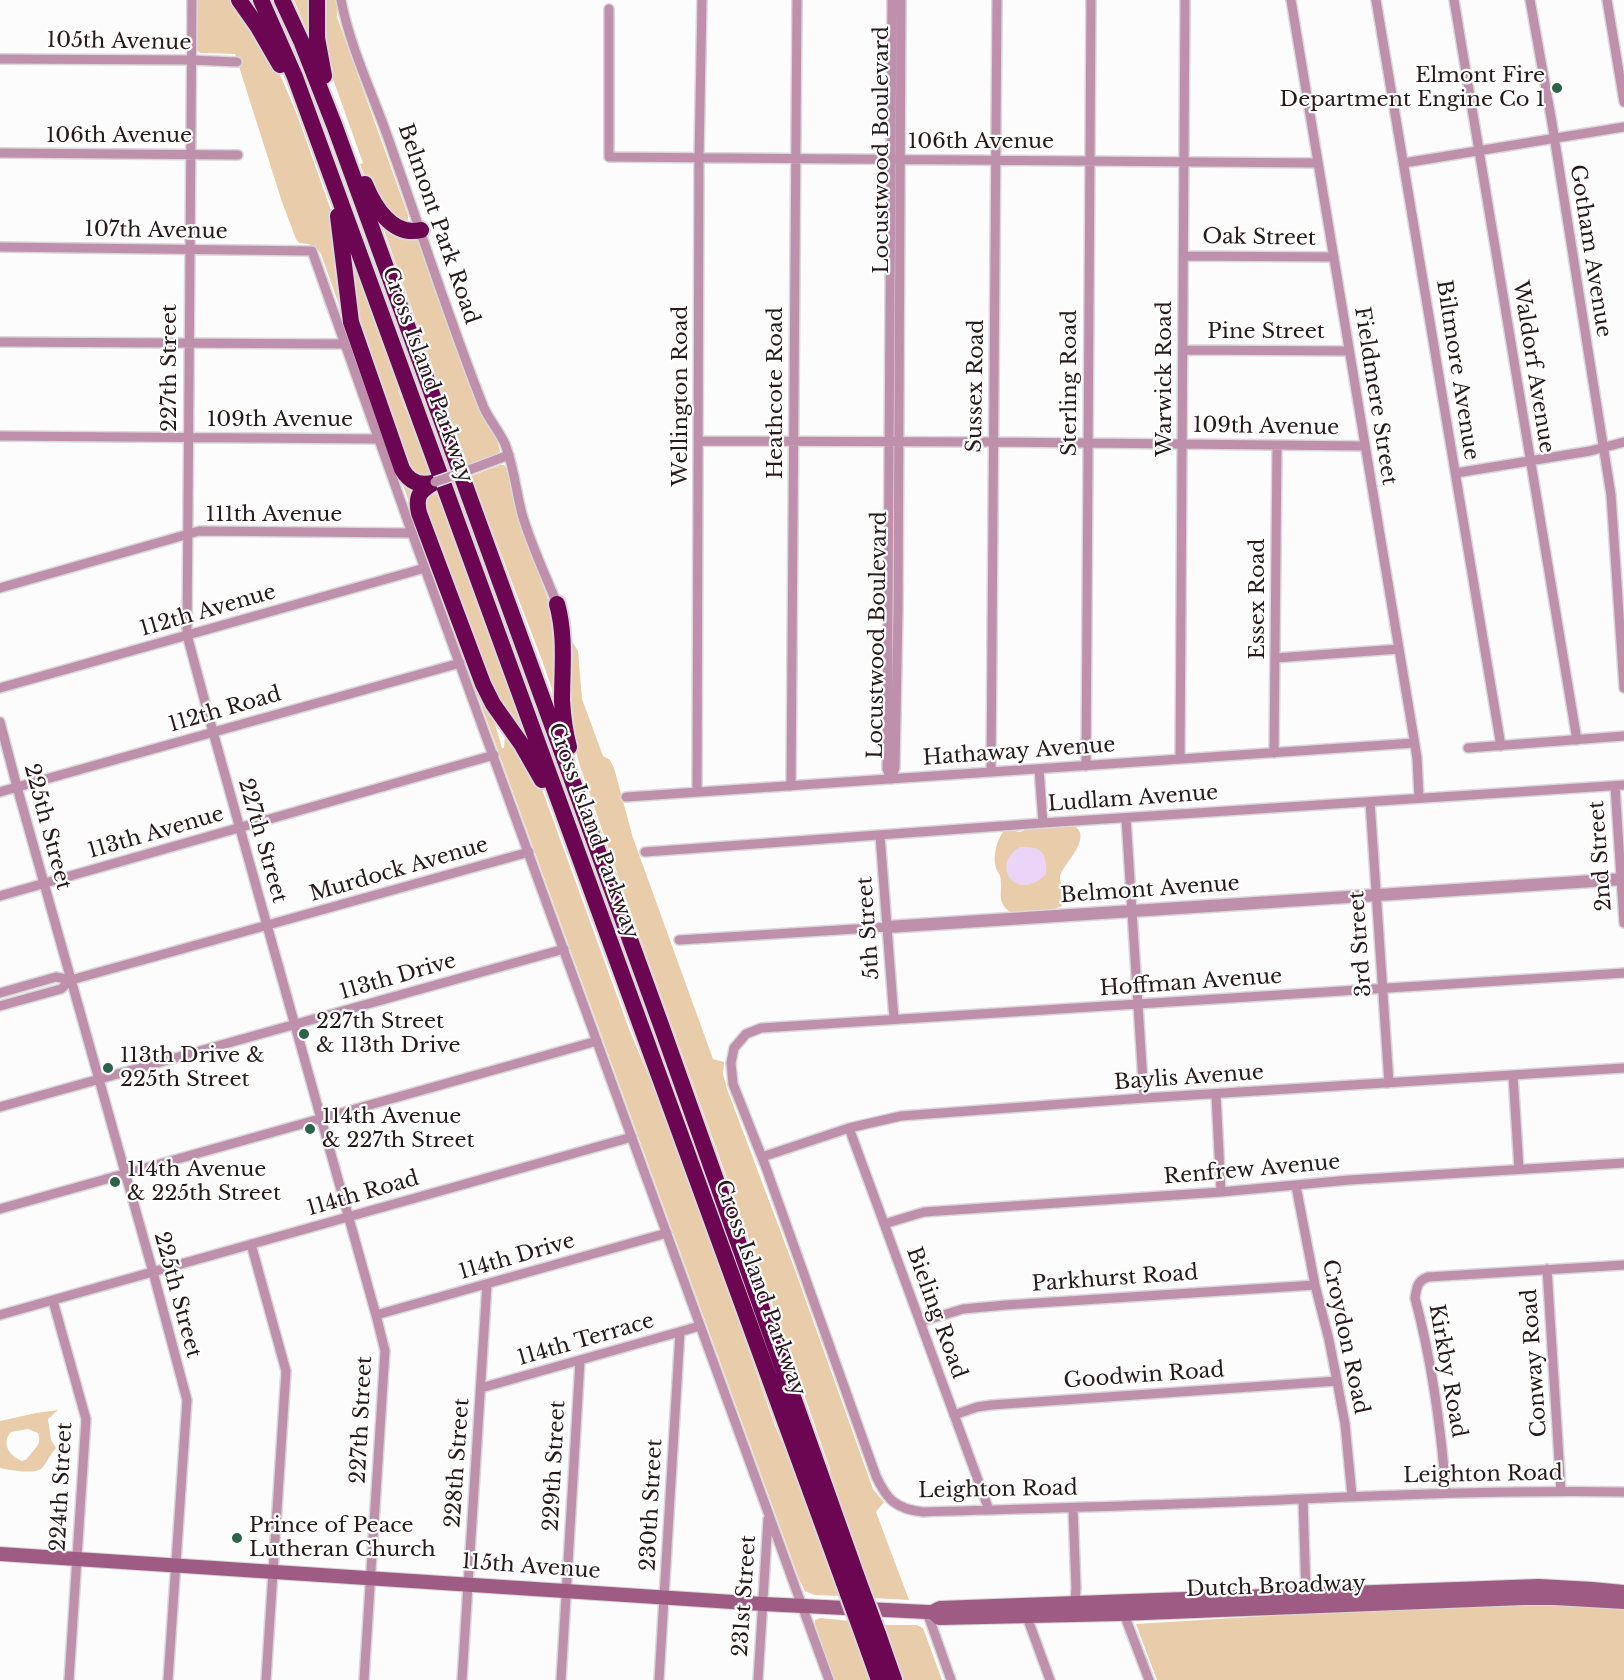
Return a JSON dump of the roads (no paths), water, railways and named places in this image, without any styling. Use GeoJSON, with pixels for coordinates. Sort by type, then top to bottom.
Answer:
{"type":"FeatureCollection","features":[{"type":"Feature","properties":{"kind":"highway"},"geometry":{"type":"LineString","coordinates":[[239,0],[264,36],[312,124]]}},
{"type":"Feature","properties":{"kind":"highway","name":"Cross Island Parkway"},"geometry":{"type":"LineString","coordinates":[[261,0],[286,54],[568,828],[871,1636],[894,1680]]}},
{"type":"Feature","properties":{"kind":"highway","name":"Cross Island Parkway"},"geometry":{"type":"LineString","coordinates":[[282,0],[302,43],[337,134],[589,827],[851,1582]]}},
{"type":"Feature","properties":{"kind":"highway"},"geometry":{"type":"LineString","coordinates":[[318,3],[316,25],[319,47],[337,134],[382,214],[402,229],[413,232],[421,230]]}},
{"type":"Feature","properties":{"kind":"highway"},"geometry":{"type":"LineString","coordinates":[[330,173],[344,256],[349,311],[355,334],[404,473],[410,480],[419,484],[435,482]]}},
{"type":"Feature","properties":{"kind":"highway"},"geometry":{"type":"LineString","coordinates":[[435,482],[420,493],[417,501],[418,510],[475,664],[494,704],[522,745],[568,828]]}},
{"type":"Feature","properties":{"kind":"highway"},"geometry":{"type":"LineString","coordinates":[[557,604],[564,636],[563,718],[589,827]]}},
{"type":"Feature","properties":{"kind":"highway","name":"Cross Island Parkway"},"geometry":{"type":"LineString","coordinates":[[871,1636],[879,1680]]}},
{"type":"Feature","properties":{"kind":"main road","name":"115th Avenue"},"geometry":{"type":"LineString","coordinates":[[0,1554],[763,1604],[925,1612]]}},
{"type":"Feature","properties":{"kind":"main road","name":"Dutch Broadway"},"geometry":{"type":"LineString","coordinates":[[925,1612],[939,1618],[1027,1611],[1445,1595],[1539,1586],[1624,1592]]}},
{"type":"Feature","properties":{"kind":"main road","name":"Dutch Broadway"},"geometry":{"type":"LineString","coordinates":[[1445,1595],[1624,1602]]}},
{"type":"Feature","properties":{"kind":"street","name":"227th Street"},"geometry":{"type":"LineString","coordinates":[[192,0],[188,635],[385,1352],[364,1680]]}},
{"type":"Feature","properties":{"kind":"street","name":"Belmont Park Road"},"geometry":{"type":"LineString","coordinates":[[341,0],[345,20],[485,411],[509,455],[523,515],[557,604]]}},
{"type":"Feature","properties":{"kind":"street","name":"Wellington Road"},"geometry":{"type":"LineString","coordinates":[[697,792],[699,158],[702,0]]}},
{"type":"Feature","properties":{"kind":"street","name":"Heathcote Road"},"geometry":{"type":"LineString","coordinates":[[791,786],[797,0]]}},
{"type":"Feature","properties":{"kind":"street","name":"Sussex Road"},"geometry":{"type":"LineString","coordinates":[[991,772],[997,0]]}},
{"type":"Feature","properties":{"kind":"street","name":"Sterling Road"},"geometry":{"type":"LineString","coordinates":[[1086,766],[1091,0]]}},
{"type":"Feature","properties":{"kind":"street","name":"Warwick Road"},"geometry":{"type":"LineString","coordinates":[[1180,759],[1185,0]]}},
{"type":"Feature","properties":{"kind":"street","name":"Fieldmere Street"},"geometry":{"type":"LineString","coordinates":[[1291,0],[1417,758],[1419,798]]}},
{"type":"Feature","properties":{"kind":"street","name":"Biltmore Avenue"},"geometry":{"type":"LineString","coordinates":[[1377,0],[1501,746]]}},
{"type":"Feature","properties":{"kind":"street","name":"Waldorf Avenue"},"geometry":{"type":"LineString","coordinates":[[1454,0],[1576,740]]}},
{"type":"Feature","properties":{"kind":"street","name":"Gotham Avenue"},"geometry":{"type":"LineString","coordinates":[[1530,0],[1611,495],[1624,688]]}},
{"type":"Feature","properties":{"kind":"street"},"geometry":{"type":"LineString","coordinates":[[1607,0],[1624,102]]}},
{"type":"Feature","properties":{"kind":"street","name":"Locustwood Boulevard"},"geometry":{"type":"LineString","coordinates":[[891,779],[887,769],[887,612],[893,442],[897,4]]}},
{"type":"Feature","properties":{"kind":"street","name":"106th Avenue"},"geometry":{"type":"LineString","coordinates":[[609,9],[609,157],[1318,163]]}},
{"type":"Feature","properties":{"kind":"street","name":"105th Avenue"},"geometry":{"type":"LineString","coordinates":[[0,59],[237,62]]}},
{"type":"Feature","properties":{"kind":"street"},"geometry":{"type":"LineString","coordinates":[[1404,163],[1624,127]]}},
{"type":"Feature","properties":{"kind":"street","name":"106th Avenue"},"geometry":{"type":"LineString","coordinates":[[0,153],[238,154]]}},
{"type":"Feature","properties":{"kind":"street","name":"107th Avenue"},"geometry":{"type":"LineString","coordinates":[[0,247],[312,251],[344,344]]}},
{"type":"Feature","properties":{"kind":"street","name":"Oak Street"},"geometry":{"type":"LineString","coordinates":[[1184,256],[1334,257]]}},
{"type":"Feature","properties":{"kind":"street"},"geometry":{"type":"LineString","coordinates":[[0,342],[344,344],[829,1680]]}},
{"type":"Feature","properties":{"kind":"street","name":"Pine Street"},"geometry":{"type":"LineString","coordinates":[[1183,350],[1349,351]]}},
{"type":"Feature","properties":{"kind":"street","name":"109th Avenue"},"geometry":{"type":"LineString","coordinates":[[0,436],[379,439]]}},
{"type":"Feature","properties":{"kind":"street","name":"109th Avenue"},"geometry":{"type":"LineString","coordinates":[[699,441],[1365,446]]}},
{"type":"Feature","properties":{"kind":"street","name":"Locustwood Boulevard"},"geometry":{"type":"LineString","coordinates":[[891,779],[895,768],[898,611],[893,442]]}},
{"type":"Feature","properties":{"kind":"street"},"geometry":{"type":"LineString","coordinates":[[1456,473],[1604,448],[1624,442]]}},
{"type":"Feature","properties":{"kind":"street","name":"Essex Road"},"geometry":{"type":"LineString","coordinates":[[1274,753],[1277,446]]}},
{"type":"Feature","properties":{"kind":"street"},"geometry":{"type":"LineString","coordinates":[[435,482],[509,455]]}},
{"type":"Feature","properties":{"kind":"street","name":"111th Avenue"},"geometry":{"type":"LineString","coordinates":[[0,588],[199,531],[412,533]]}},
{"type":"Feature","properties":{"kind":"street","name":"112th Avenue"},"geometry":{"type":"LineString","coordinates":[[0,688],[425,568]]}},
{"type":"Feature","properties":{"kind":"street"},"geometry":{"type":"LineString","coordinates":[[887,612],[898,611]]}},
{"type":"Feature","properties":{"kind":"street"},"geometry":{"type":"LineString","coordinates":[[1275,658],[1399,650]]}},
{"type":"Feature","properties":{"kind":"street","name":"112th Road"},"geometry":{"type":"LineString","coordinates":[[0,792],[460,663]]}},
{"type":"Feature","properties":{"kind":"street","name":"225th Street"},"geometry":{"type":"LineString","coordinates":[[0,722],[187,1400],[168,1680]]}},
{"type":"Feature","properties":{"kind":"street"},"geometry":{"type":"LineString","coordinates":[[1468,748],[1624,736]]}},
{"type":"Feature","properties":{"kind":"street","name":"Hathaway Avenue"},"geometry":{"type":"LineString","coordinates":[[626,797],[1414,743]]}},
{"type":"Feature","properties":{"kind":"street","name":"113th Avenue"},"geometry":{"type":"LineString","coordinates":[[0,896],[494,755]]}},
{"type":"Feature","properties":{"kind":"street"},"geometry":{"type":"LineString","coordinates":[[1039,769],[1043,823]]}},
{"type":"Feature","properties":{"kind":"street","name":"Ludlam Avenue"},"geometry":{"type":"LineString","coordinates":[[645,852],[1619,785]]}},
{"type":"Feature","properties":{"kind":"street","name":"2nd Street"},"geometry":{"type":"LineString","coordinates":[[1619,785],[1624,923]]}},
{"type":"Feature","properties":{"kind":"street","name":"3rd Street"},"geometry":{"type":"LineString","coordinates":[[1370,802],[1389,1083]]}},
{"type":"Feature","properties":{"kind":"street"},"geometry":{"type":"LineString","coordinates":[[1126,818],[1144,1098]]}},
{"type":"Feature","properties":{"kind":"street","name":"5th Street"},"geometry":{"type":"LineString","coordinates":[[880,835],[894,1019]]}},
{"type":"Feature","properties":{"kind":"street","name":"Murdock Avenue"},"geometry":{"type":"LineString","coordinates":[[0,1006],[61,989],[71,980],[530,852]]}},
{"type":"Feature","properties":{"kind":"street","name":"Belmont Avenue"},"geometry":{"type":"LineString","coordinates":[[679,940],[1623,879]]}},
{"type":"Feature","properties":{"kind":"street","name":"113th Drive"},"geometry":{"type":"LineString","coordinates":[[0,1107],[564,949]]}},
{"type":"Feature","properties":{"kind":"street","name":"Hoffman Avenue"},"geometry":{"type":"LineString","coordinates":[[761,1028],[1624,973]]}},
{"type":"Feature","properties":{"kind":"street","name":"Murdock Avenue"},"geometry":{"type":"LineString","coordinates":[[0,993],[56,977],[71,980]]}},
{"type":"Feature","properties":{"kind":"street","name":"Leighton Road"},"geometry":{"type":"LineString","coordinates":[[761,1028],[746,1034],[734,1048],[731,1063],[734,1084],[876,1476],[886,1496],[900,1507],[912,1510],[989,1510],[1446,1493],[1624,1492]]}},
{"type":"Feature","properties":{"kind":"street"},"geometry":{"type":"LineString","coordinates":[[0,1209],[597,1041]]}},
{"type":"Feature","properties":{"kind":"street","name":"Baylis Avenue"},"geometry":{"type":"LineString","coordinates":[[762,1157],[849,1128],[901,1116],[1144,1098],[1624,1068]]}},
{"type":"Feature","properties":{"kind":"street"},"geometry":{"type":"LineString","coordinates":[[1513,1075],[1519,1169]]}},
{"type":"Feature","properties":{"kind":"street"},"geometry":{"type":"LineString","coordinates":[[1216,1095],[1221,1192]]}},
{"type":"Feature","properties":{"kind":"street","name":"Bieling Road"},"geometry":{"type":"LineString","coordinates":[[849,1128],[989,1510]]}},
{"type":"Feature","properties":{"kind":"street","name":"114th Road"},"geometry":{"type":"LineString","coordinates":[[0,1315],[632,1137]]}},
{"type":"Feature","properties":{"kind":"street","name":"Renfrew Avenue"},"geometry":{"type":"LineString","coordinates":[[884,1224],[924,1212],[1624,1162]]}},
{"type":"Feature","properties":{"kind":"street","name":"Croydon Road"},"geometry":{"type":"LineString","coordinates":[[1296,1186],[1337,1381],[1345,1425],[1353,1496]]}},
{"type":"Feature","properties":{"kind":"street","name":"114th Drive"},"geometry":{"type":"LineString","coordinates":[[376,1315],[667,1233]]}},
{"type":"Feature","properties":{"kind":"street"},"geometry":{"type":"LineString","coordinates":[[251,1245],[286,1371],[266,1680]]}},
{"type":"Feature","properties":{"kind":"street","name":"Kirkby Road"},"geometry":{"type":"LineString","coordinates":[[1446,1493],[1435,1387],[1415,1298],[1417,1284],[1428,1277],[1624,1264]]}},
{"type":"Feature","properties":{"kind":"street","name":"Conway Road"},"geometry":{"type":"LineString","coordinates":[[1547,1269],[1561,1491]]}},
{"type":"Feature","properties":{"kind":"street","name":"228th Street"},"geometry":{"type":"LineString","coordinates":[[462,1680],[487,1284]]}},
{"type":"Feature","properties":{"kind":"street","name":"Parkhurst Road"},"geometry":{"type":"LineString","coordinates":[[920,1322],[963,1309],[1315,1285]]}},
{"type":"Feature","properties":{"kind":"street","name":"224th Street"},"geometry":{"type":"LineString","coordinates":[[53,1300],[86,1419],[69,1680]]}},
{"type":"Feature","properties":{"kind":"street","name":"114th Terrace"},"geometry":{"type":"LineString","coordinates":[[481,1388],[700,1326]]}},
{"type":"Feature","properties":{"kind":"street","name":"230th Street"},"geometry":{"type":"LineString","coordinates":[[659,1680],[680,1332]]}},
{"type":"Feature","properties":{"kind":"street","name":"229th Street"},"geometry":{"type":"LineString","coordinates":[[561,1680],[579,1361]]}},
{"type":"Feature","properties":{"kind":"street","name":"Goodwin Road"},"geometry":{"type":"LineString","coordinates":[[954,1415],[984,1405],[1337,1381]]}},
{"type":"Feature","properties":{"kind":"street"},"geometry":{"type":"LineString","coordinates":[[1303,1499],[1306,1600]]}},
{"type":"Feature","properties":{"kind":"street"},"geometry":{"type":"LineString","coordinates":[[1073,1508],[1075,1609]]}},
{"type":"Feature","properties":{"kind":"street","name":"231st Street"},"geometry":{"type":"LineString","coordinates":[[758,1680],[769,1514]]}},
{"type":"Feature","properties":{"kind":"street"},"geometry":{"type":"LineString","coordinates":[[1123,1607],[1149,1680]]}},
{"type":"Feature","properties":{"kind":"street"},"geometry":{"type":"LineString","coordinates":[[1027,1611],[1050,1680]]}},
{"type":"Feature","properties":{"kind":"street"},"geometry":{"type":"LineString","coordinates":[[925,1612],[951,1680]]}},
{"type":"Feature","properties":{"kind":"place","name":"Elmont Fire Department Engine Co 1"},"geometry":{"type":"Point","coordinates":[1557,88]}},
{"type":"Feature","properties":{"kind":"place","name":"227th Street & 113th Drive"},"geometry":{"type":"Point","coordinates":[304,1034]}},
{"type":"Feature","properties":{"kind":"place","name":"113th Drive & 225th Street"},"geometry":{"type":"Point","coordinates":[108,1068]}},
{"type":"Feature","properties":{"kind":"place","name":"114th Avenue & 227th Street"},"geometry":{"type":"Point","coordinates":[310,1129]}},
{"type":"Feature","properties":{"kind":"place","name":"114th Avenue & 225th Street"},"geometry":{"type":"Point","coordinates":[115,1182]}},
{"type":"Feature","properties":{"kind":"place","name":"Prince of Peace Lutheran Church"},"geometry":{"type":"Point","coordinates":[237,1538]}}]}
